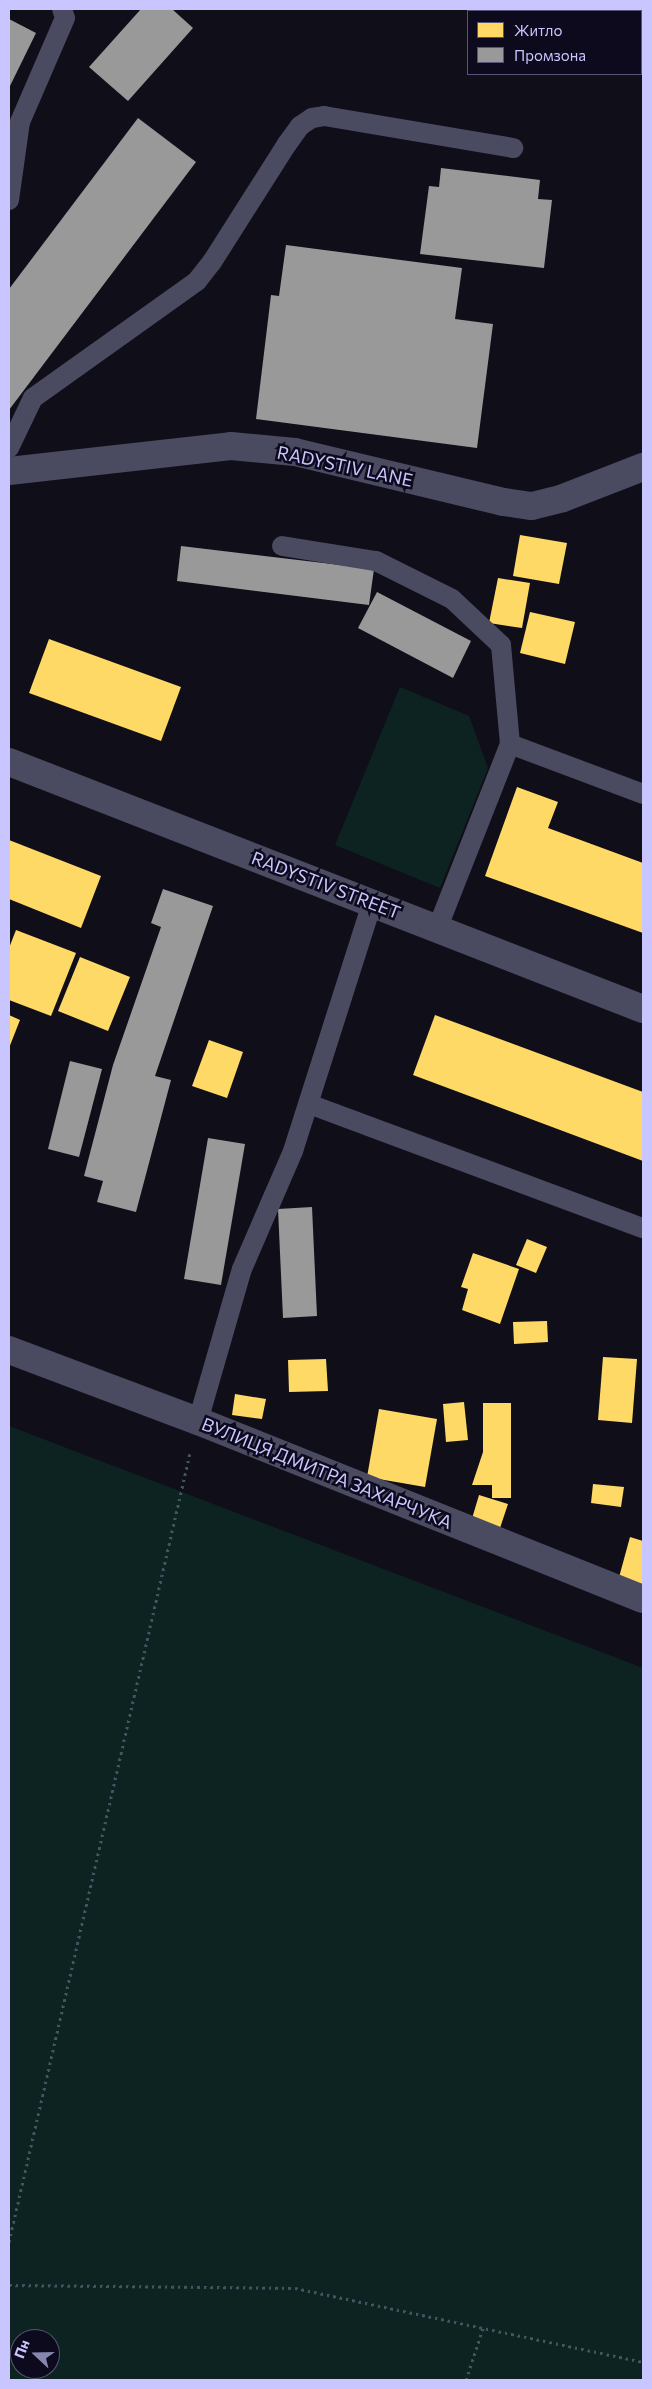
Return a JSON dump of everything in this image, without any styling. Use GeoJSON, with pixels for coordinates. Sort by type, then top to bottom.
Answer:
{"type":"FeatureCollection","features":[{"type":"Feature","properties":{"kind":"street","name":"RADYSTIV LANE"},"geometry":{"type":"LineString","coordinates":[[9,471],[231,446],[295,452],[503,502],[532,506],[563,498],[643,467]]}},
{"type":"Feature","properties":{"kind":"street","name":"RADYSTIV STREET"},"geometry":{"type":"LineString","coordinates":[[9,762],[643,1009]]}},
{"type":"Feature","properties":{"kind":"street","name":"ВУЛИЦЯ ДМИТРА ЗАХАРЧУКА"},"geometry":{"type":"LineString","coordinates":[[9,1350],[198,1421],[643,1600]]}},
{"type":"Feature","properties":{"kind":"lane"},"geometry":{"type":"LineString","coordinates":[[9,200],[20,122],[65,18],[62,9]]}},
{"type":"Feature","properties":{"kind":"lane"},"geometry":{"type":"LineString","coordinates":[[9,448],[26,411],[37,394],[197,281],[212,262],[287,144],[300,126],[312,118],[324,116],[513,148]]}},
{"type":"Feature","properties":{"kind":"lane"},"geometry":{"type":"LineString","coordinates":[[282,546],[376,562],[452,599],[501,645],[510,744],[437,929]]}},
{"type":"Feature","properties":{"kind":"lane"},"geometry":{"type":"LineString","coordinates":[[510,744],[643,794]]}},
{"type":"Feature","properties":{"kind":"lane"},"geometry":{"type":"LineString","coordinates":[[198,1421],[242,1269],[292,1151],[309,1104],[372,903]]}},
{"type":"Feature","properties":{"kind":"lane"},"geometry":{"type":"LineString","coordinates":[[309,1104],[643,1228]]}},
{"type":"Feature","properties":{"kind":"path"},"geometry":{"type":"LineString","coordinates":[[9,2242],[198,1421]]}},
{"type":"Feature","properties":{"kind":"path"},"geometry":{"type":"LineString","coordinates":[[9,2285],[294,2288],[643,2362]]}},
{"type":"Feature","properties":{"kind":"path"},"geometry":{"type":"LineString","coordinates":[[466,2380],[483,2328]]}},
{"type":"Feature","properties":{"kind":"green space"},"geometry":{"type":"Polygon","coordinates":[[[400,687],[469,716],[488,768],[440,888],[335,845],[400,687]]]}},
{"type":"Feature","properties":{"kind":"green space"},"geometry":{"type":"Polygon","coordinates":[[[9,1426],[643,1668],[643,2380],[9,2380],[9,1426]]]}},
{"type":"Feature","properties":{"kind":"building: Житло"},"geometry":{"type":"Polygon","coordinates":[[[520,535],[567,543],[559,584],[513,576],[520,535]]]}},
{"type":"Feature","properties":{"kind":"building: Житло"},"geometry":{"type":"Polygon","coordinates":[[[498,578],[530,583],[522,628],[489,623],[498,578]]]}},
{"type":"Feature","properties":{"kind":"building: Житло"},"geometry":{"type":"Polygon","coordinates":[[[530,612],[575,622],[565,664],[520,653],[530,612]]]}},
{"type":"Feature","properties":{"kind":"building: Житло"},"geometry":{"type":"Polygon","coordinates":[[[49,639],[181,687],[161,741],[29,693],[49,639]]]}},
{"type":"Feature","properties":{"kind":"building: Житло"},"geometry":{"type":"Polygon","coordinates":[[[517,787],[558,802],[548,828],[643,863],[643,933],[485,876],[517,787]]]}},
{"type":"Feature","properties":{"kind":"building: Житло"},"geometry":{"type":"Polygon","coordinates":[[[9,840],[101,876],[81,928],[9,899],[9,840]]]}},
{"type":"Feature","properties":{"kind":"building: Житло"},"geometry":{"type":"Polygon","coordinates":[[[16,930],[76,953],[51,1016],[9,1000],[9,948],[16,930]]]}},
{"type":"Feature","properties":{"kind":"building: Житло"},"geometry":{"type":"Polygon","coordinates":[[[80,957],[130,977],[108,1031],[58,1011],[80,957]]]}},
{"type":"Feature","properties":{"kind":"building: Житло"},"geometry":{"type":"Polygon","coordinates":[[[9,1015],[20,1020],[9,1048],[9,1015]]]}},
{"type":"Feature","properties":{"kind":"building: Житло"},"geometry":{"type":"Polygon","coordinates":[[[435,1015],[643,1092],[643,1161],[413,1075],[435,1015]]]}},
{"type":"Feature","properties":{"kind":"building: Житло"},"geometry":{"type":"Polygon","coordinates":[[[209,1040],[243,1052],[227,1098],[192,1086],[209,1040]]]}},
{"type":"Feature","properties":{"kind":"building: Житло"},"geometry":{"type":"Polygon","coordinates":[[[527,1239],[547,1247],[536,1273],[516,1265],[527,1239]]]}},
{"type":"Feature","properties":{"kind":"building: Житло"},"geometry":{"type":"Polygon","coordinates":[[[473,1253],[519,1269],[500,1324],[462,1310],[468,1289],[461,1287],[473,1253]]]}},
{"type":"Feature","properties":{"kind":"building: Житло"},"geometry":{"type":"Polygon","coordinates":[[[547,1321],[548,1342],[514,1344],[513,1322],[547,1321]]]}},
{"type":"Feature","properties":{"kind":"building: Житло"},"geometry":{"type":"Polygon","coordinates":[[[603,1357],[637,1359],[632,1423],[598,1420],[603,1357]]]}},
{"type":"Feature","properties":{"kind":"building: Житло"},"geometry":{"type":"Polygon","coordinates":[[[326,1359],[328,1391],[289,1392],[288,1360],[326,1359]]]}},
{"type":"Feature","properties":{"kind":"building: Житло"},"geometry":{"type":"Polygon","coordinates":[[[235,1394],[266,1399],[262,1419],[232,1415],[235,1394]]]}},
{"type":"Feature","properties":{"kind":"building: Житло"},"geometry":{"type":"Polygon","coordinates":[[[464,1402],[468,1440],[446,1442],[443,1404],[464,1402]]]}},
{"type":"Feature","properties":{"kind":"building: Житло"},"geometry":{"type":"Polygon","coordinates":[[[483,1403],[511,1403],[511,1498],[492,1498],[492,1485],[472,1485],[483,1452],[483,1403]]]}},
{"type":"Feature","properties":{"kind":"building: Житло"},"geometry":{"type":"Polygon","coordinates":[[[379,1409],[437,1419],[425,1487],[367,1477],[379,1409]]]}},
{"type":"Feature","properties":{"kind":"building: Житло"},"geometry":{"type":"Polygon","coordinates":[[[593,1484],[624,1487],[621,1507],[591,1503],[593,1484]]]}},
{"type":"Feature","properties":{"kind":"building: Житло"},"geometry":{"type":"Polygon","coordinates":[[[479,1495],[508,1504],[499,1531],[471,1522],[479,1495]]]}},
{"type":"Feature","properties":{"kind":"building: Житло"},"geometry":{"type":"Polygon","coordinates":[[[630,1537],[643,1541],[643,1588],[618,1581],[630,1537]]]}},
{"type":"Feature","properties":{"kind":"building: Промзона"},"geometry":{"type":"Polygon","coordinates":[[[141,9],[172,9],[193,28],[128,101],[89,67],[141,9]]]}},
{"type":"Feature","properties":{"kind":"building: Промзона"},"geometry":{"type":"Polygon","coordinates":[[[9,19],[36,33],[9,88],[9,19]]]}},
{"type":"Feature","properties":{"kind":"building: Промзона"},"geometry":{"type":"Polygon","coordinates":[[[138,118],[196,162],[9,410],[9,289],[138,118]]]}},
{"type":"Feature","properties":{"kind":"building: Промзона"},"geometry":{"type":"Polygon","coordinates":[[[441,168],[540,180],[538,199],[552,200],[544,268],[420,254],[429,186],[439,187],[441,168]]]}},
{"type":"Feature","properties":{"kind":"building: Промзона"},"geometry":{"type":"Polygon","coordinates":[[[286,245],[462,268],[455,319],[493,324],[477,448],[256,419],[271,295],[279,296],[286,245]]]}},
{"type":"Feature","properties":{"kind":"building: Промзона"},"geometry":{"type":"Polygon","coordinates":[[[181,546],[374,569],[369,605],[177,581],[181,546]]]}},
{"type":"Feature","properties":{"kind":"building: Промзона"},"geometry":{"type":"Polygon","coordinates":[[[377,592],[471,641],[453,678],[358,628],[377,592]]]}},
{"type":"Feature","properties":{"kind":"building: Промзона"},"geometry":{"type":"Polygon","coordinates":[[[163,889],[213,906],[155,1076],[171,1080],[136,1212],[97,1202],[103,1181],[84,1176],[113,1065],[161,927],[151,923],[163,889]]]}},
{"type":"Feature","properties":{"kind":"building: Промзона"},"geometry":{"type":"Polygon","coordinates":[[[70,1061],[102,1069],[79,1157],[48,1149],[70,1061]]]}},
{"type":"Feature","properties":{"kind":"building: Промзона"},"geometry":{"type":"Polygon","coordinates":[[[208,1138],[245,1144],[221,1285],[184,1279],[208,1138]]]}},
{"type":"Feature","properties":{"kind":"building: Промзона"},"geometry":{"type":"Polygon","coordinates":[[[312,1207],[317,1316],[283,1318],[278,1209],[312,1207]]]}}]}
